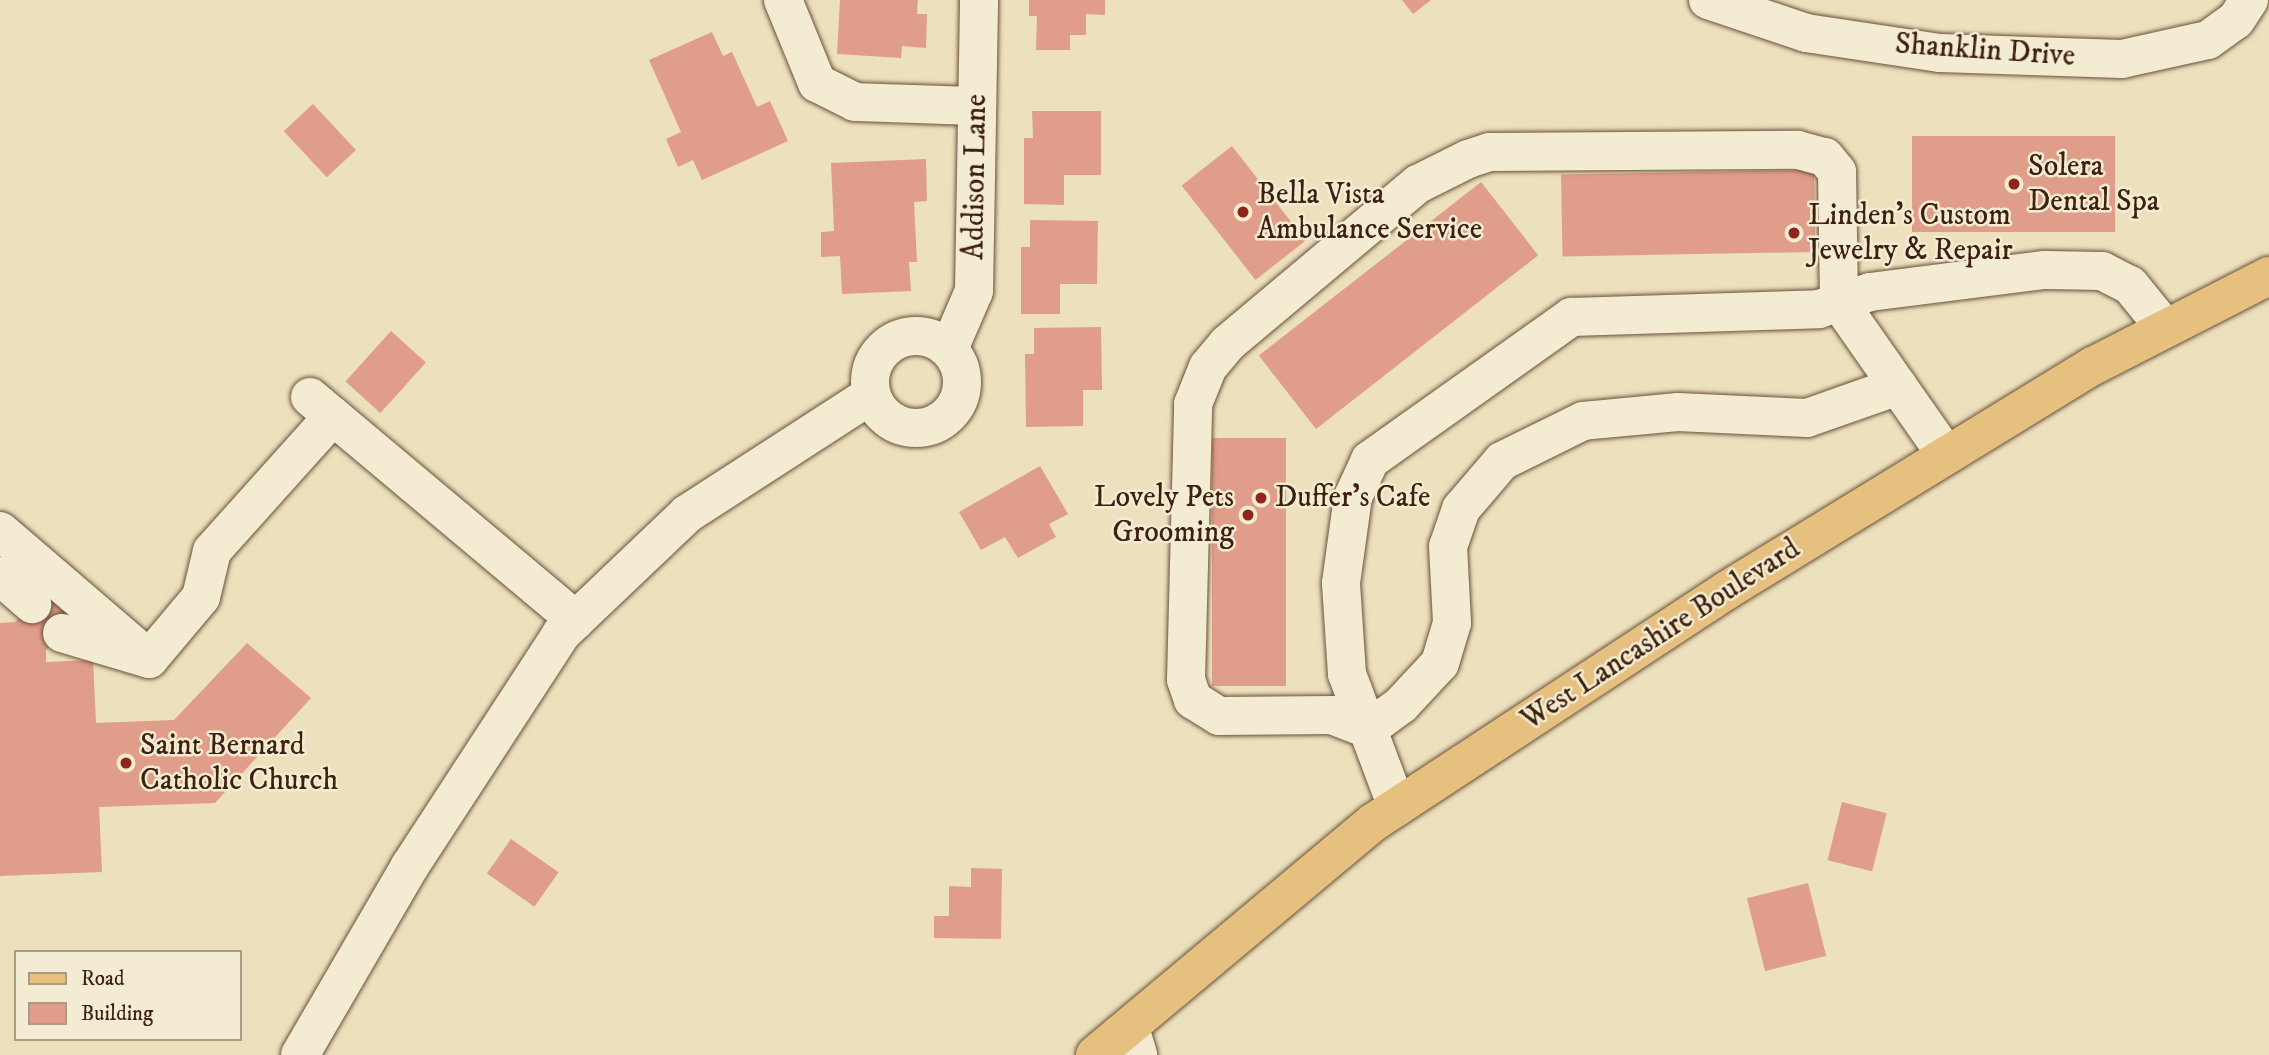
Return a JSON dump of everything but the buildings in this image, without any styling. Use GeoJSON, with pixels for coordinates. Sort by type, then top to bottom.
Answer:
{"type":"FeatureCollection","features":[{"type":"Feature","properties":{"kind":"main road","name":"West Lancashire Boulevard"},"geometry":{"type":"LineString","coordinates":[[1095,1055],[1134,1042],[1397,807],[1727,590],[1947,455],[2165,328],[2269,276]]}},
{"type":"Feature","properties":{"kind":"street"},"geometry":{"type":"LineString","coordinates":[[783,0],[817,83],[855,102],[977,106]]}},
{"type":"Feature","properties":{"kind":"street","name":"Addison Lane"},"geometry":{"type":"LineString","coordinates":[[949,349],[974,291],[979,0]]}},
{"type":"Feature","properties":{"kind":"street","name":"Shanklin Drive"},"geometry":{"type":"LineString","coordinates":[[1708,0],[1806,33],[1940,53],[2122,59],[2208,40],[2236,20],[2249,0]]}},
{"type":"Feature","properties":{"kind":"street"},"geometry":{"type":"LineString","coordinates":[[1368,729],[1332,715],[1219,716],[1193,700],[1186,680],[1193,404],[1208,367],[1227,344],[1418,184],[1490,152],[1798,150],[1825,158],[1837,172],[1839,302],[1947,455]]}},
{"type":"Feature","properties":{"kind":"street"},"geometry":{"type":"LineString","coordinates":[[1397,807],[1347,674],[1341,583],[1353,497],[1370,460],[1572,317],[1819,309],[1870,292],[2045,270],[2102,271],[2130,285],[2165,328]]}},
{"type":"Feature","properties":{"kind":"street"},"geometry":{"type":"LineString","coordinates":[[921,335],[949,349],[962,376],[956,406],[946,417],[918,428],[902,426],[877,409],[871,395],[872,365],[891,342],[921,335]]}},
{"type":"Feature","properties":{"kind":"street"},"geometry":{"type":"LineString","coordinates":[[1368,729],[1401,705],[1440,663],[1452,623],[1448,546],[1461,509],[1502,461],[1583,421],[1678,412],[1807,418],[1898,386]]}},
{"type":"Feature","properties":{"kind":"street"},"geometry":{"type":"LineString","coordinates":[[300,1055],[410,866],[561,634],[687,514],[871,395]]}},
{"type":"Feature","properties":{"kind":"street"},"geometry":{"type":"LineString","coordinates":[[149,659],[201,597],[212,551],[321,406],[576,620]]}},
{"type":"Feature","properties":{"kind":"street"},"geometry":{"type":"LineString","coordinates":[[0,531],[149,659]]}},
{"type":"Feature","properties":{"kind":"street"},"geometry":{"type":"LineString","coordinates":[[0,576],[32,604]]}},
{"type":"Feature","properties":{"kind":"street"},"geometry":{"type":"LineString","coordinates":[[62,633],[149,659]]}},
{"type":"Feature","properties":{"kind":"place","name":"Solera Dental Spa"},"geometry":{"type":"Point","coordinates":[2014,184]}},
{"type":"Feature","properties":{"kind":"place","name":"Bella Vista Ambulance Service"},"geometry":{"type":"Point","coordinates":[1243,212]}},
{"type":"Feature","properties":{"kind":"place","name":"Linden's Custom Jewelry & Repair"},"geometry":{"type":"Point","coordinates":[1794,233]}},
{"type":"Feature","properties":{"kind":"place","name":"Duffer's Cafe"},"geometry":{"type":"Point","coordinates":[1261,498]}},
{"type":"Feature","properties":{"kind":"place","name":"Lovely Pets Grooming"},"geometry":{"type":"Point","coordinates":[1248,515]}},
{"type":"Feature","properties":{"kind":"place","name":"Saint Bernard Catholic Church"},"geometry":{"type":"Point","coordinates":[126,763]}}]}
